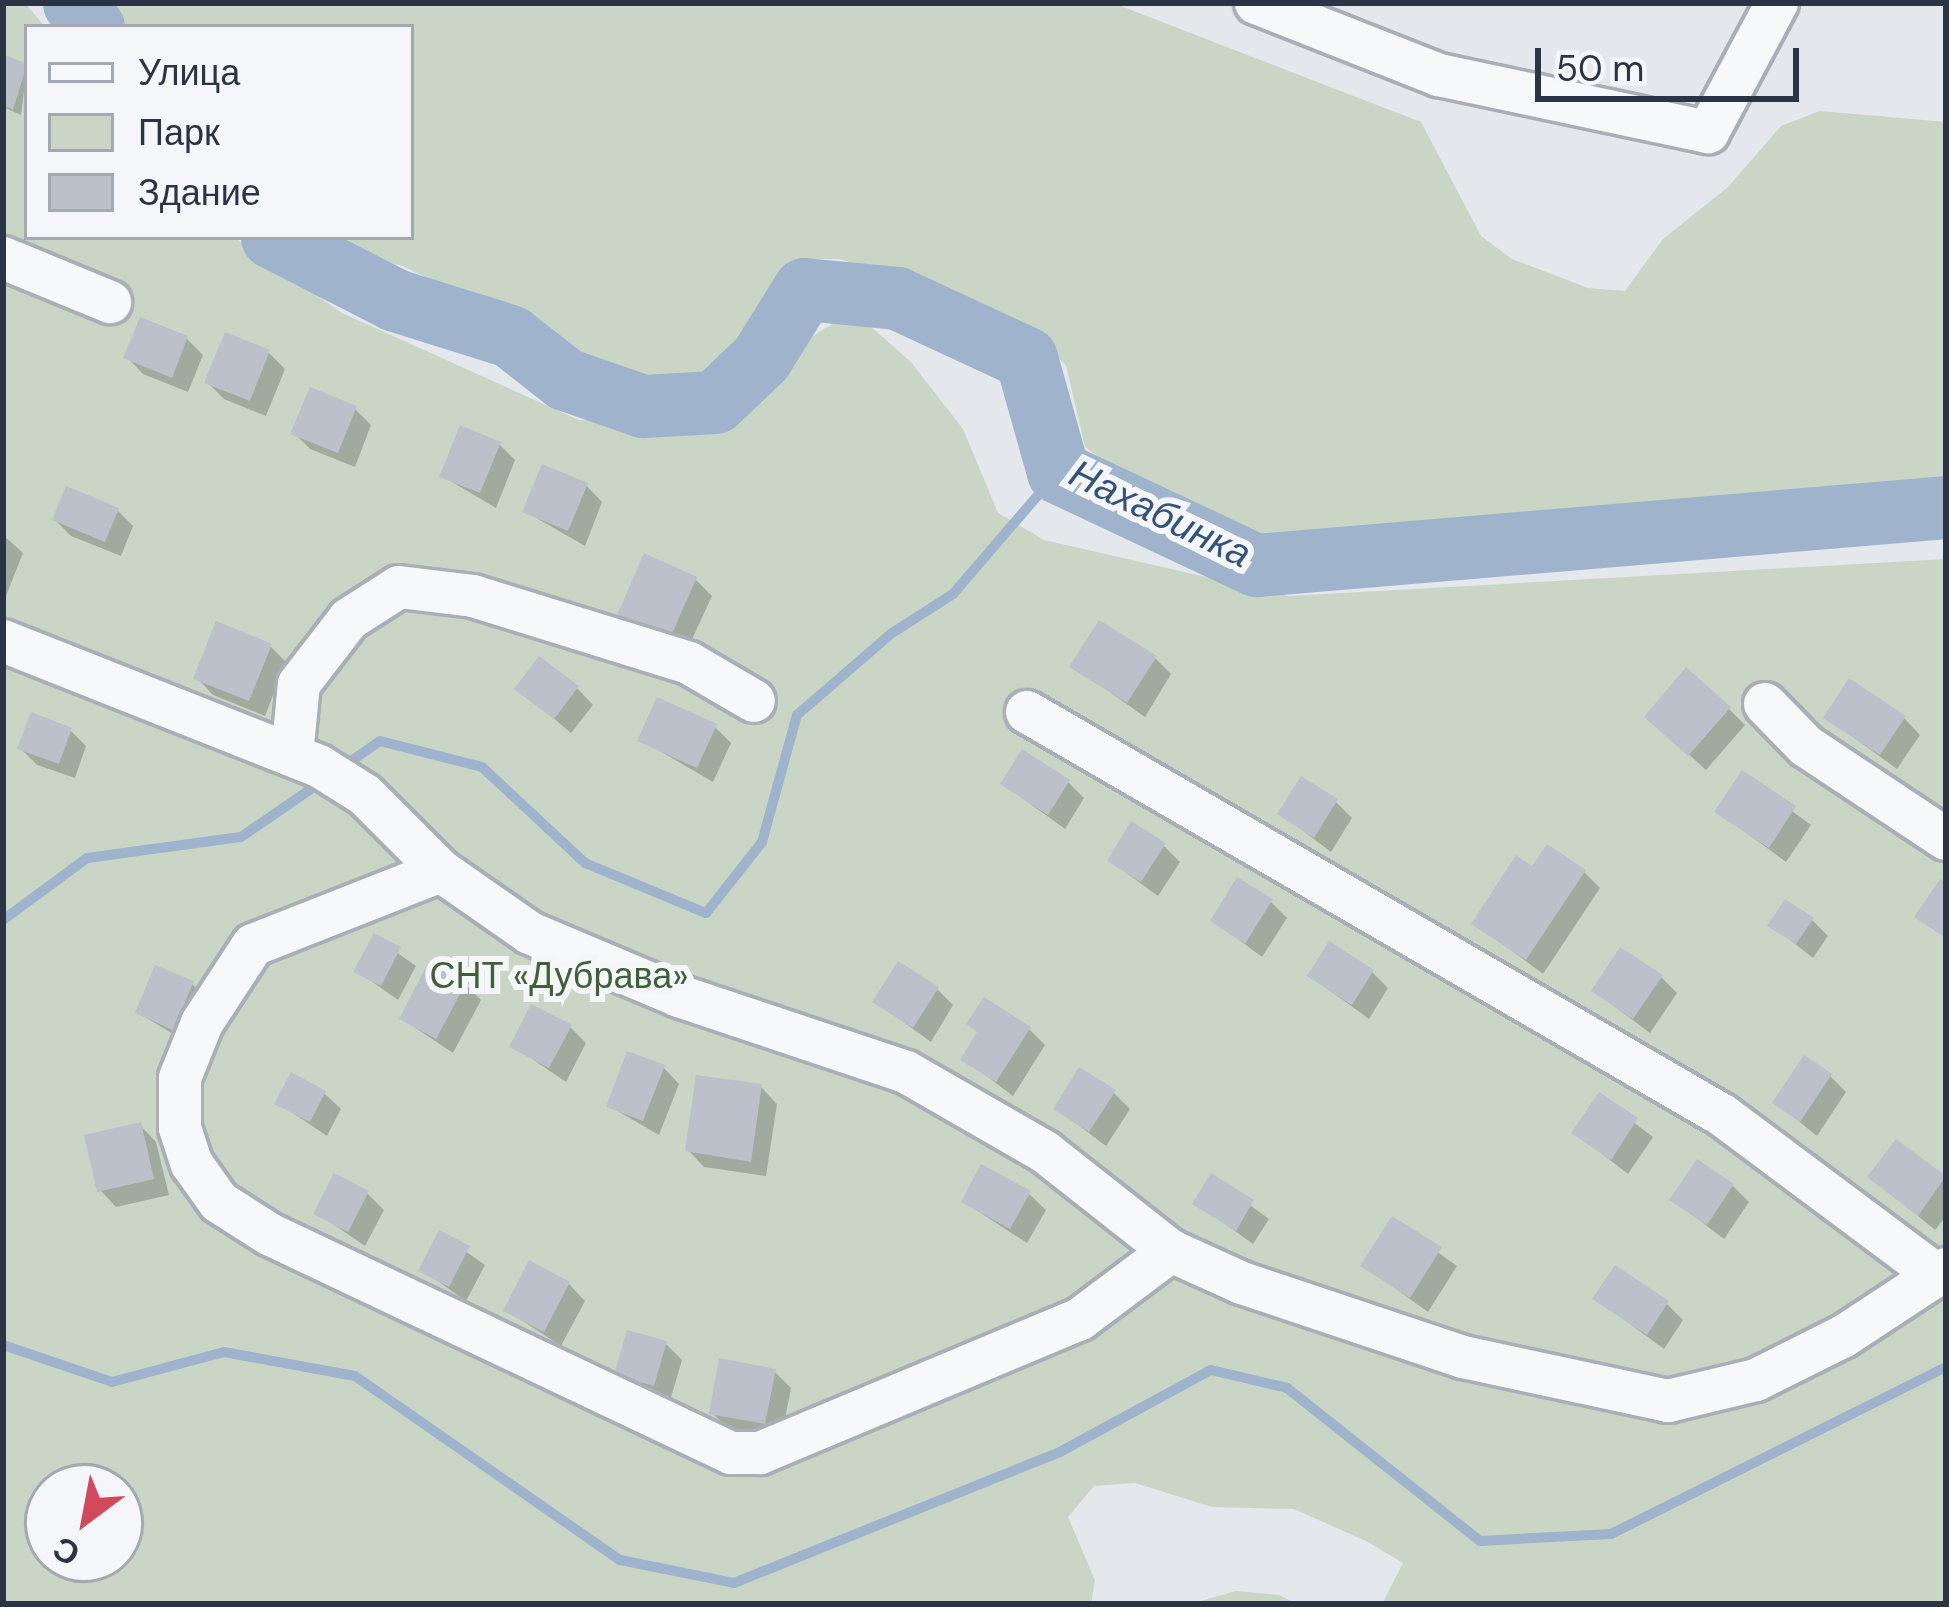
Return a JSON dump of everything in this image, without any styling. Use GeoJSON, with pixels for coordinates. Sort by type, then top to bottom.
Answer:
{"type":"FeatureCollection","features":[{"type":"Feature","properties":{"kind":"street"},"geometry":{"type":"LineString","coordinates":[[1256,3],[1305,10],[1439,75],[1708,132],[1777,3]]}},
{"type":"Feature","properties":{"kind":"street"},"geometry":{"type":"LineString","coordinates":[[6,267],[110,302]]}},
{"type":"Feature","properties":{"kind":"street"},"geometry":{"type":"LineString","coordinates":[[306,761],[299,683],[349,619],[399,587],[473,596],[689,663],[754,701]]}},
{"type":"Feature","properties":{"kind":"street"},"geometry":{"type":"LineString","coordinates":[[3,641],[306,761],[365,795],[441,872],[530,934],[679,996],[906,1072],[1045,1152],[1172,1250],[1242,1283],[1462,1357],[1668,1401],[1756,1380],[1844,1336],[1942,1272],[1703,1103],[1027,712]]}},
{"type":"Feature","properties":{"kind":"street"},"geometry":{"type":"LineString","coordinates":[[1765,704],[1806,746],[1946,839]]}},
{"type":"Feature","properties":{"kind":"street"},"geometry":{"type":"LineString","coordinates":[[441,872],[254,945],[202,1023],[180,1078],[180,1128],[192,1164],[219,1202],[269,1234],[730,1453],[760,1453],[1080,1319],[1172,1250]]}},
{"type":"Feature","properties":{"kind":"green space","name":"СНТ «Дубрава»"},"geometry":{"type":"Polygon","coordinates":[[[3,3],[25,3],[42,24],[24,24],[24,240],[237,240],[342,313],[579,420],[678,425],[757,405],[795,347],[853,311],[911,362],[963,429],[998,513],[1044,540],[1289,596],[1946,559],[1946,1604],[1382,1604],[1403,1563],[1368,1542],[1294,1509],[1212,1507],[1135,1483],[1094,1486],[1068,1517],[1095,1580],[1091,1604],[3,1604],[3,3]]]}},
{"type":"Feature","properties":{"kind":"green space"},"geometry":{"type":"Polygon","coordinates":[[[99,3],[1113,3],[1421,122],[1481,236],[1512,259],[1588,288],[1625,291],[1663,239],[1728,187],[1781,126],[1820,111],[1946,122],[1946,491],[1655,511],[1324,547],[1222,537],[1185,520],[1085,447],[1066,365],[1033,334],[995,310],[840,259],[796,259],[733,354],[703,379],[663,383],[583,356],[403,266],[322,245],[314,240],[414,240],[414,24],[121,24],[99,3]]]}},
{"type":"Feature","properties":{"kind":"green space"},"geometry":{"type":"Polygon","coordinates":[[[1236,1591],[1279,1595],[1297,1604],[1190,1604],[1236,1591]]]}},
{"type":"Feature","properties":{"kind":"building"},"geometry":{"type":"Polygon","coordinates":[[[5,55],[24,63],[24,74],[13,110],[3,105],[5,55]]]}},
{"type":"Feature","properties":{"kind":"building"},"geometry":{"type":"Polygon","coordinates":[[[140,317],[188,336],[172,378],[123,358],[140,317]]]}},
{"type":"Feature","properties":{"kind":"building"},"geometry":{"type":"Polygon","coordinates":[[[225,332],[270,350],[250,401],[204,383],[225,332]]]}},
{"type":"Feature","properties":{"kind":"building"},"geometry":{"type":"Polygon","coordinates":[[[310,387],[357,406],[338,453],[290,434],[310,387]]]}},
{"type":"Feature","properties":{"kind":"building"},"geometry":{"type":"Polygon","coordinates":[[[460,425],[501,442],[480,493],[439,477],[460,425]]]}},
{"type":"Feature","properties":{"kind":"building"},"geometry":{"type":"Polygon","coordinates":[[[542,464],[588,483],[568,531],[522,512],[542,464]]]}},
{"type":"Feature","properties":{"kind":"building"},"geometry":{"type":"Polygon","coordinates":[[[66,486],[119,508],[105,542],[52,520],[66,486]]]}},
{"type":"Feature","properties":{"kind":"building"},"geometry":{"type":"Polygon","coordinates":[[[644,553],[697,577],[667,645],[614,622],[644,553]]]}},
{"type":"Feature","properties":{"kind":"building"},"geometry":{"type":"Polygon","coordinates":[[[1099,620],[1157,656],[1127,703],[1069,667],[1099,620]]]}},
{"type":"Feature","properties":{"kind":"building"},"geometry":{"type":"Polygon","coordinates":[[[216,621],[272,644],[249,701],[193,679],[216,621]]]}},
{"type":"Feature","properties":{"kind":"building"},"geometry":{"type":"Polygon","coordinates":[[[539,656],[579,686],[554,719],[514,689],[539,656]]]}},
{"type":"Feature","properties":{"kind":"building"},"geometry":{"type":"Polygon","coordinates":[[[1686,667],[1731,707],[1688,756],[1644,717],[1686,667]]]}},
{"type":"Feature","properties":{"kind":"building"},"geometry":{"type":"Polygon","coordinates":[[[1849,678],[1906,716],[1880,755],[1823,718],[1849,678]]]}},
{"type":"Feature","properties":{"kind":"building"},"geometry":{"type":"Polygon","coordinates":[[[657,697],[717,724],[697,768],[637,741],[657,697]]]}},
{"type":"Feature","properties":{"kind":"building"},"geometry":{"type":"Polygon","coordinates":[[[31,712],[72,728],[59,764],[17,749],[31,712]]]}},
{"type":"Feature","properties":{"kind":"building"},"geometry":{"type":"Polygon","coordinates":[[[1022,749],[1070,780],[1048,815],[1000,784],[1022,749]]]}},
{"type":"Feature","properties":{"kind":"building"},"geometry":{"type":"Polygon","coordinates":[[[1742,770],[1796,806],[1769,848],[1714,812],[1742,770]]]}},
{"type":"Feature","properties":{"kind":"building"},"geometry":{"type":"Polygon","coordinates":[[[1301,776],[1338,799],[1314,838],[1277,814],[1301,776]]]}},
{"type":"Feature","properties":{"kind":"building"},"geometry":{"type":"Polygon","coordinates":[[[1131,821],[1166,843],[1141,882],[1107,861],[1131,821]]]}},
{"type":"Feature","properties":{"kind":"building"},"geometry":{"type":"Polygon","coordinates":[[[1547,844],[1586,870],[1526,960],[1471,924],[1516,855],[1532,866],[1547,844]]]}},
{"type":"Feature","properties":{"kind":"building"},"geometry":{"type":"Polygon","coordinates":[[[1237,877],[1273,899],[1245,944],[1210,921],[1237,877]]]}},
{"type":"Feature","properties":{"kind":"building"},"geometry":{"type":"Polygon","coordinates":[[[1940,879],[1946,883],[1946,938],[1914,917],[1940,879]]]}},
{"type":"Feature","properties":{"kind":"building"},"geometry":{"type":"Polygon","coordinates":[[[1785,899],[1814,918],[1796,944],[1767,926],[1785,899]]]}},
{"type":"Feature","properties":{"kind":"building"},"geometry":{"type":"Polygon","coordinates":[[[374,933],[401,947],[381,986],[353,972],[374,933]]]}},
{"type":"Feature","properties":{"kind":"building"},"geometry":{"type":"Polygon","coordinates":[[[1329,941],[1374,970],[1352,1005],[1307,976],[1329,941]]]}},
{"type":"Feature","properties":{"kind":"building"},"geometry":{"type":"Polygon","coordinates":[[[1620,947],[1663,975],[1633,1019],[1591,991],[1620,947]]]}},
{"type":"Feature","properties":{"kind":"building"},"geometry":{"type":"Polygon","coordinates":[[[429,961],[467,981],[436,1039],[399,1019],[429,961]]]}},
{"type":"Feature","properties":{"kind":"building"},"geometry":{"type":"Polygon","coordinates":[[[898,961],[939,987],[913,1028],[872,1002],[898,961]]]}},
{"type":"Feature","properties":{"kind":"building"},"geometry":{"type":"Polygon","coordinates":[[[155,965],[194,981],[173,1030],[135,1013],[155,965]]]}},
{"type":"Feature","properties":{"kind":"building"},"geometry":{"type":"Polygon","coordinates":[[[984,997],[1031,1027],[996,1082],[960,1060],[977,1032],[966,1024],[984,997]]]}},
{"type":"Feature","properties":{"kind":"building"},"geometry":{"type":"Polygon","coordinates":[[[531,1004],[572,1025],[549,1068],[509,1047],[531,1004]]]}},
{"type":"Feature","properties":{"kind":"building"},"geometry":{"type":"Polygon","coordinates":[[[627,1051],[665,1065],[643,1121],[606,1107],[627,1051]]]}},
{"type":"Feature","properties":{"kind":"building"},"geometry":{"type":"Polygon","coordinates":[[[1804,1055],[1832,1074],[1800,1122],[1772,1103],[1804,1055]]]}},
{"type":"Feature","properties":{"kind":"building"},"geometry":{"type":"Polygon","coordinates":[[[1079,1067],[1116,1090],[1089,1132],[1053,1109],[1079,1067]]]}},
{"type":"Feature","properties":{"kind":"building"},"geometry":{"type":"Polygon","coordinates":[[[291,1072],[326,1091],[310,1122],[274,1104],[291,1072]]]}},
{"type":"Feature","properties":{"kind":"building"},"geometry":{"type":"Polygon","coordinates":[[[696,1075],[762,1084],[751,1162],[685,1151],[696,1075]]]}},
{"type":"Feature","properties":{"kind":"building"},"geometry":{"type":"Polygon","coordinates":[[[1599,1092],[1638,1118],[1611,1160],[1571,1133],[1599,1092]]]}},
{"type":"Feature","properties":{"kind":"building"},"geometry":{"type":"Polygon","coordinates":[[[141,1122],[154,1179],[97,1192],[84,1135],[141,1122]]]}},
{"type":"Feature","properties":{"kind":"building"},"geometry":{"type":"Polygon","coordinates":[[[1896,1139],[1946,1176],[1918,1216],[1867,1177],[1896,1139]]]}},
{"type":"Feature","properties":{"kind":"building"},"geometry":{"type":"Polygon","coordinates":[[[1697,1159],[1734,1184],[1707,1225],[1669,1200],[1697,1159]]]}},
{"type":"Feature","properties":{"kind":"building"},"geometry":{"type":"Polygon","coordinates":[[[981,1164],[1031,1191],[1010,1229],[961,1202],[981,1164]]]}},
{"type":"Feature","properties":{"kind":"building"},"geometry":{"type":"Polygon","coordinates":[[[334,1173],[369,1191],[348,1232],[313,1214],[334,1173]]]}},
{"type":"Feature","properties":{"kind":"building"},"geometry":{"type":"Polygon","coordinates":[[[1211,1173],[1254,1200],[1236,1231],[1192,1204],[1211,1173]]]}},
{"type":"Feature","properties":{"kind":"building"},"geometry":{"type":"Polygon","coordinates":[[[1392,1216],[1442,1247],[1410,1298],[1360,1266],[1392,1216]]]}},
{"type":"Feature","properties":{"kind":"building"},"geometry":{"type":"Polygon","coordinates":[[[439,1230],[470,1246],[449,1287],[418,1271],[439,1230]]]}},
{"type":"Feature","properties":{"kind":"building"},"geometry":{"type":"Polygon","coordinates":[[[529,1260],[570,1282],[544,1332],[503,1311],[529,1260]]]}},
{"type":"Feature","properties":{"kind":"building"},"geometry":{"type":"Polygon","coordinates":[[[1615,1265],[1669,1301],[1647,1335],[1592,1299],[1615,1265]]]}},
{"type":"Feature","properties":{"kind":"building"},"geometry":{"type":"Polygon","coordinates":[[[627,1330],[667,1341],[654,1386],[614,1375],[627,1330]]]}},
{"type":"Feature","properties":{"kind":"building"},"geometry":{"type":"Polygon","coordinates":[[[719,1358],[776,1369],[765,1424],[709,1414],[719,1358]]]}},
{"type":"Feature","properties":{"kind":"waterway","name":"Нахабинка"},"geometry":{"type":"LineString","coordinates":[[74,3],[91,24]]}},
{"type":"Feature","properties":{"kind":"waterway","name":"Нахабинка"},"geometry":{"type":"LineString","coordinates":[[278,240],[395,300],[510,336],[565,379],[643,406],[715,402],[761,358],[804,289],[897,298],[1026,358],[1058,472],[1256,565],[1946,507]]}},
{"type":"Feature","properties":{"kind":"waterway"},"geometry":{"type":"LineString","coordinates":[[341,768],[380,741],[482,767],[585,863],[706,913],[762,842],[797,715],[892,633],[953,594],[1058,472]]}},
{"type":"Feature","properties":{"kind":"waterway"},"geometry":{"type":"LineString","coordinates":[[3,920],[87,858],[241,837],[321,782]]}},
{"type":"Feature","properties":{"kind":"waterway"},"geometry":{"type":"LineString","coordinates":[[3,1345],[112,1382],[224,1352],[355,1376],[620,1560],[734,1583],[1058,1453],[1211,1370],[1287,1388],[1480,1541],[1611,1534],[1946,1367]]}}]}
